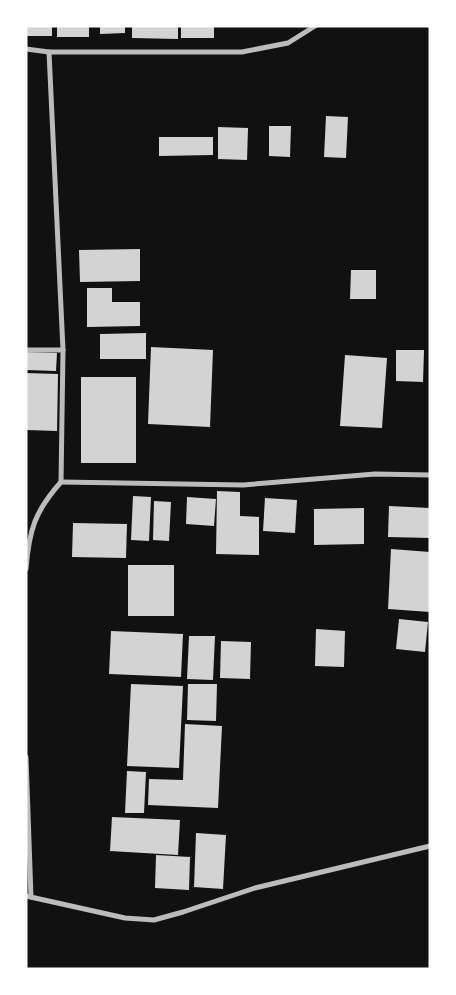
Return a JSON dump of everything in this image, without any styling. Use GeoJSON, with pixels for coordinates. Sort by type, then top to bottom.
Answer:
{"type":"FeatureCollection","features":[{"type":"Feature","properties":{"kind":"street"},"geometry":{"type":"LineString","coordinates":[[26,49],[49,52],[242,52],[288,43],[315,26]]}},
{"type":"Feature","properties":{"kind":"street"},"geometry":{"type":"LineString","coordinates":[[26,569],[27,551],[33,524],[46,499],[61,482],[63,350],[49,52]]}},
{"type":"Feature","properties":{"kind":"street"},"geometry":{"type":"LineString","coordinates":[[26,350],[63,350]]}},
{"type":"Feature","properties":{"kind":"street"},"geometry":{"type":"LineString","coordinates":[[61,482],[243,485],[375,474],[430,475]]}},
{"type":"Feature","properties":{"kind":"street"},"geometry":{"type":"LineString","coordinates":[[26,757],[28,896],[125,918],[154,920],[255,888],[430,846]]}},
{"type":"Feature","properties":{"kind":"building"},"geometry":{"type":"Polygon","coordinates":[[[26,26],[52,26],[52,36],[26,36],[26,26]]]}},
{"type":"Feature","properties":{"kind":"building"},"geometry":{"type":"Polygon","coordinates":[[[57,26],[89,26],[89,37],[57,37],[57,26]]]}},
{"type":"Feature","properties":{"kind":"building"},"geometry":{"type":"Polygon","coordinates":[[[100,26],[125,26],[125,33],[100,34],[100,26]]]}},
{"type":"Feature","properties":{"kind":"building"},"geometry":{"type":"Polygon","coordinates":[[[132,26],[178,26],[178,39],[132,38],[132,26]]]}},
{"type":"Feature","properties":{"kind":"building"},"geometry":{"type":"Polygon","coordinates":[[[181,26],[214,26],[214,38],[181,38],[181,26]]]}},
{"type":"Feature","properties":{"kind":"building"},"geometry":{"type":"Polygon","coordinates":[[[326,116],[348,117],[346,158],[324,157],[326,116]]]}},
{"type":"Feature","properties":{"kind":"building"},"geometry":{"type":"Polygon","coordinates":[[[269,126],[291,126],[290,157],[269,156],[269,126]]]}},
{"type":"Feature","properties":{"kind":"building"},"geometry":{"type":"Polygon","coordinates":[[[218,127],[248,128],[247,160],[218,159],[218,127]]]}},
{"type":"Feature","properties":{"kind":"building"},"geometry":{"type":"Polygon","coordinates":[[[159,137],[213,137],[213,155],[159,156],[159,137]]]}},
{"type":"Feature","properties":{"kind":"building"},"geometry":{"type":"Polygon","coordinates":[[[140,249],[140,281],[80,282],[79,250],[140,249]]]}},
{"type":"Feature","properties":{"kind":"building"},"geometry":{"type":"Polygon","coordinates":[[[351,270],[376,270],[376,299],[350,299],[351,270]]]}},
{"type":"Feature","properties":{"kind":"building"},"geometry":{"type":"Polygon","coordinates":[[[87,288],[112,288],[112,302],[140,302],[140,326],[87,327],[87,288]]]}},
{"type":"Feature","properties":{"kind":"building"},"geometry":{"type":"Polygon","coordinates":[[[146,333],[146,359],[100,359],[100,334],[146,333]]]}},
{"type":"Feature","properties":{"kind":"building"},"geometry":{"type":"Polygon","coordinates":[[[151,347],[213,350],[210,427],[148,424],[151,347]]]}},
{"type":"Feature","properties":{"kind":"building"},"geometry":{"type":"Polygon","coordinates":[[[396,350],[424,350],[423,382],[396,381],[396,350]]]}},
{"type":"Feature","properties":{"kind":"building"},"geometry":{"type":"Polygon","coordinates":[[[26,352],[57,353],[56,371],[26,370],[26,352]]]}},
{"type":"Feature","properties":{"kind":"building"},"geometry":{"type":"Polygon","coordinates":[[[345,355],[387,358],[382,428],[340,426],[345,355]]]}},
{"type":"Feature","properties":{"kind":"building"},"geometry":{"type":"Polygon","coordinates":[[[26,373],[58,374],[57,431],[26,430],[26,373]]]}},
{"type":"Feature","properties":{"kind":"building"},"geometry":{"type":"Polygon","coordinates":[[[81,377],[136,377],[136,463],[81,463],[81,377]]]}},
{"type":"Feature","properties":{"kind":"building"},"geometry":{"type":"Polygon","coordinates":[[[217,491],[240,492],[240,516],[259,517],[259,555],[216,554],[217,491]]]}},
{"type":"Feature","properties":{"kind":"building"},"geometry":{"type":"Polygon","coordinates":[[[133,496],[151,497],[149,541],[131,540],[133,496]]]}},
{"type":"Feature","properties":{"kind":"building"},"geometry":{"type":"Polygon","coordinates":[[[187,497],[216,499],[214,526],[186,524],[187,497]]]}},
{"type":"Feature","properties":{"kind":"building"},"geometry":{"type":"Polygon","coordinates":[[[265,498],[297,500],[295,533],[263,531],[265,498]]]}},
{"type":"Feature","properties":{"kind":"building"},"geometry":{"type":"Polygon","coordinates":[[[154,501],[171,502],[169,541],[153,540],[154,501]]]}},
{"type":"Feature","properties":{"kind":"building"},"geometry":{"type":"Polygon","coordinates":[[[389,506],[430,508],[430,538],[388,537],[389,506]]]}},
{"type":"Feature","properties":{"kind":"building"},"geometry":{"type":"Polygon","coordinates":[[[364,508],[364,544],[314,545],[314,509],[364,508]]]}},
{"type":"Feature","properties":{"kind":"building"},"geometry":{"type":"Polygon","coordinates":[[[73,523],[127,524],[126,558],[72,557],[73,523]]]}},
{"type":"Feature","properties":{"kind":"building"},"geometry":{"type":"Polygon","coordinates":[[[391,549],[430,552],[430,612],[388,609],[391,549]]]}},
{"type":"Feature","properties":{"kind":"building"},"geometry":{"type":"Polygon","coordinates":[[[128,565],[174,565],[174,616],[128,616],[128,565]]]}},
{"type":"Feature","properties":{"kind":"building"},"geometry":{"type":"Polygon","coordinates":[[[399,619],[428,622],[425,652],[396,649],[399,619]]]}},
{"type":"Feature","properties":{"kind":"building"},"geometry":{"type":"Polygon","coordinates":[[[316,629],[345,631],[344,667],[315,666],[316,629]]]}},
{"type":"Feature","properties":{"kind":"building"},"geometry":{"type":"Polygon","coordinates":[[[111,631],[183,634],[181,677],[109,674],[111,631]]]}},
{"type":"Feature","properties":{"kind":"building"},"geometry":{"type":"Polygon","coordinates":[[[189,636],[215,636],[213,680],[187,679],[189,636]]]}},
{"type":"Feature","properties":{"kind":"building"},"geometry":{"type":"Polygon","coordinates":[[[221,641],[251,642],[250,679],[220,678],[221,641]]]}},
{"type":"Feature","properties":{"kind":"building"},"geometry":{"type":"Polygon","coordinates":[[[131,684],[183,686],[179,768],[127,766],[131,684]]]}},
{"type":"Feature","properties":{"kind":"building"},"geometry":{"type":"Polygon","coordinates":[[[188,684],[217,684],[216,721],[187,720],[188,684]]]}},
{"type":"Feature","properties":{"kind":"building"},"geometry":{"type":"Polygon","coordinates":[[[185,724],[222,726],[218,808],[148,805],[149,779],[183,780],[185,724]]]}},
{"type":"Feature","properties":{"kind":"building"},"geometry":{"type":"Polygon","coordinates":[[[127,771],[146,772],[144,813],[125,813],[127,771]]]}},
{"type":"Feature","properties":{"kind":"building"},"geometry":{"type":"Polygon","coordinates":[[[112,817],[180,820],[178,855],[110,851],[112,817]]]}},
{"type":"Feature","properties":{"kind":"building"},"geometry":{"type":"Polygon","coordinates":[[[196,833],[226,835],[223,889],[194,887],[196,833]]]}},
{"type":"Feature","properties":{"kind":"building"},"geometry":{"type":"Polygon","coordinates":[[[156,855],[190,857],[189,890],[155,888],[156,855]]]}}]}
